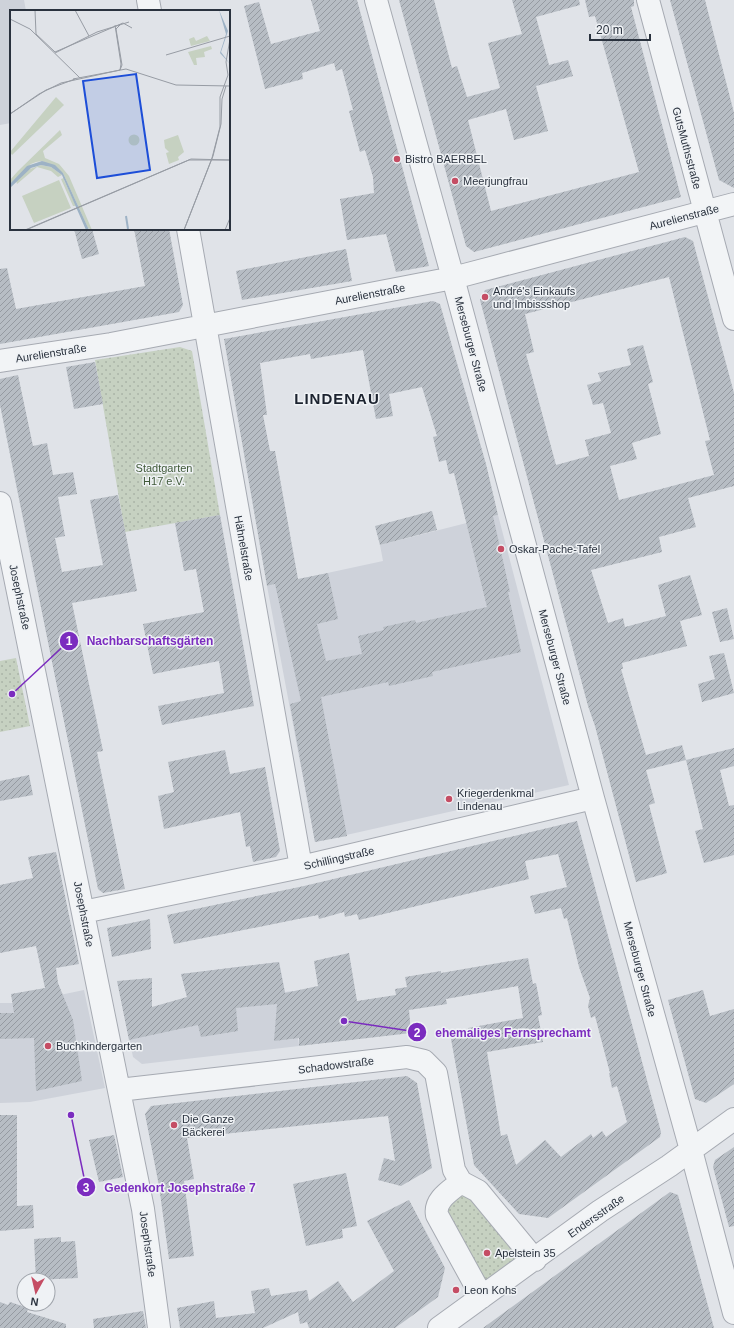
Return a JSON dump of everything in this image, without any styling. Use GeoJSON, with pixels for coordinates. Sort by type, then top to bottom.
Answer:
{"type":"FeatureCollection","features":[{"type":"Feature","properties":{"kind":"street"},"geometry":{"type":"LineString","coordinates":[[148,0],[150,10]]}},
{"type":"Feature","properties":{"kind":"street","name":"Merseburger Straße"},"geometry":{"type":"LineString","coordinates":[[376,0],[453,278],[593,798],[691,1150],[734,1313]]}},
{"type":"Feature","properties":{"kind":"street","name":"GutsMuthsstraße"},"geometry":{"type":"LineString","coordinates":[[648,0],[734,319]]}},
{"type":"Feature","properties":{"kind":"street","name":"Aurelienstraße"},"geometry":{"type":"LineString","coordinates":[[0,361],[110,344],[453,278],[734,204]]}},
{"type":"Feature","properties":{"kind":"street","name":"Hähnelstraße"},"geometry":{"type":"LineString","coordinates":[[188,230],[301,867]]}},
{"type":"Feature","properties":{"kind":"street","name":"Josephstraße"},"geometry":{"type":"LineString","coordinates":[[0,502],[143,1209],[159,1328]]}},
{"type":"Feature","properties":{"kind":"street","name":"Schillingstraße"},"geometry":{"type":"LineString","coordinates":[[83,912],[301,867],[593,798]]}},
{"type":"Feature","properties":{"kind":"street","name":"Schadowstraße"},"geometry":{"type":"LineString","coordinates":[[119,1090],[406,1057],[424,1061],[436,1073],[454,1170],[461,1182]]}},
{"type":"Feature","properties":{"kind":"street","name":"Endersstraße"},"geometry":{"type":"LineString","coordinates":[[439,1328],[535,1260],[600,1211],[691,1150],[734,1119]]}},
{"type":"Feature","properties":{"kind":"street"},"geometry":{"type":"LineString","coordinates":[[482,1297],[437,1215],[436,1208],[438,1202],[461,1182],[478,1191],[535,1260]]}},
{"type":"Feature","properties":{"kind":"shaded area"},"geometry":{"type":"Polygon","coordinates":[[[0,0],[24,0],[26,10],[10,10],[10,123],[0,125],[0,0]]]}},
{"type":"Feature","properties":{"kind":"shaded area"},"geometry":{"type":"Polygon","coordinates":[[[498,515],[569,785],[315,842],[267,586],[383,561],[380,545],[498,515]]]}},
{"type":"Feature","properties":{"kind":"shaded area"},"geometry":{"type":"Polygon","coordinates":[[[279,962],[285,992],[293,991],[299,1046],[142,1064],[133,1057],[126,1022],[187,997],[181,974],[279,962]]]}},
{"type":"Feature","properties":{"kind":"shaded area","name":"Buchkindergarten"},"geometry":{"type":"Polygon","coordinates":[[[84,990],[105,1088],[30,1102],[0,1103],[0,1003],[21,1003],[84,990]]]}},
{"type":"Feature","properties":{"kind":"green space","name":"Stadtgarten H17 e.V."},"geometry":{"type":"Polygon","coordinates":[[[180,347],[192,351],[220,515],[125,532],[95,360],[180,347]]]}},
{"type":"Feature","properties":{"kind":"green space"},"geometry":{"type":"Polygon","coordinates":[[[16,658],[30,726],[0,732],[0,661],[16,658]]]}},
{"type":"Feature","properties":{"kind":"green space"},"geometry":{"type":"Polygon","coordinates":[[[461,1182],[535,1260],[482,1297],[438,1202],[461,1182]]]}},
{"type":"Feature","properties":{"kind":"building"},"geometry":{"type":"Polygon","coordinates":[[[311,0],[357,0],[429,266],[396,272],[386,234],[347,240],[340,199],[374,193],[373,177],[365,150],[360,152],[349,111],[353,110],[342,69],[336,71],[334,63],[302,73],[303,79],[265,89],[244,6],[259,2],[271,44],[320,31],[311,0]]]}},
{"type":"Feature","properties":{"kind":"building"},"geometry":{"type":"Polygon","coordinates":[[[399,0],[434,0],[452,68],[457,66],[467,97],[500,88],[488,43],[522,34],[512,0],[579,0],[580,5],[536,17],[549,65],[568,60],[573,76],[536,86],[548,131],[514,140],[506,109],[468,120],[491,211],[639,172],[595,16],[589,17],[585,0],[634,0],[634,6],[631,7],[681,197],[474,252],[466,246],[399,0]]]}},
{"type":"Feature","properties":{"kind":"building"},"geometry":{"type":"Polygon","coordinates":[[[670,0],[705,0],[734,113],[734,188],[719,180],[670,0]]]}},
{"type":"Feature","properties":{"kind":"building"},"geometry":{"type":"Polygon","coordinates":[[[74,230],[92,230],[99,254],[82,259],[74,230]]]}},
{"type":"Feature","properties":{"kind":"building"},"geometry":{"type":"Polygon","coordinates":[[[134,230],[169,230],[183,305],[179,312],[0,344],[0,269],[7,268],[16,309],[145,286],[134,230]]]}},
{"type":"Feature","properties":{"kind":"building"},"geometry":{"type":"Polygon","coordinates":[[[685,237],[693,241],[734,393],[734,486],[688,498],[696,527],[659,537],[662,552],[591,570],[608,623],[623,618],[625,627],[666,616],[658,585],[690,575],[702,615],[680,621],[687,646],[622,663],[623,669],[621,669],[646,755],[682,745],[686,760],[646,770],[655,803],[649,805],[667,873],[636,882],[480,300],[485,290],[685,237]],[[669,277],[525,314],[534,352],[526,354],[556,465],[589,456],[585,440],[611,433],[603,403],[593,405],[587,385],[601,381],[598,373],[631,365],[627,349],[643,345],[653,382],[648,384],[661,434],[632,443],[637,459],[610,466],[619,500],[714,475],[705,441],[710,440],[669,277]]]}},
{"type":"Feature","properties":{"kind":"building"},"geometry":{"type":"Polygon","coordinates":[[[346,249],[352,281],[242,300],[236,271],[346,249]]]}},
{"type":"Feature","properties":{"kind":"building"},"geometry":{"type":"Polygon","coordinates":[[[433,301],[440,304],[486,464],[498,515],[493,516],[510,592],[508,592],[521,652],[432,672],[433,676],[389,686],[388,682],[321,697],[347,836],[315,842],[290,704],[301,701],[275,584],[267,586],[224,339],[433,301]],[[363,350],[311,359],[310,354],[260,363],[267,415],[263,415],[270,451],[275,451],[298,579],[328,573],[338,619],[317,624],[326,661],[362,654],[358,636],[384,630],[383,627],[415,620],[416,623],[487,607],[454,473],[449,474],[446,460],[439,462],[433,437],[437,436],[422,387],[389,394],[393,416],[376,419],[363,350]]]}},
{"type":"Feature","properties":{"kind":"building"},"geometry":{"type":"Polygon","coordinates":[[[95,362],[103,404],[74,409],[66,367],[95,362]]]}},
{"type":"Feature","properties":{"kind":"building"},"geometry":{"type":"Polygon","coordinates":[[[18,375],[33,446],[47,443],[53,475],[73,472],[77,494],[58,497],[65,536],[55,538],[62,572],[103,565],[90,500],[118,495],[137,591],[72,603],[103,751],[97,752],[125,889],[103,893],[98,889],[0,405],[0,379],[18,375]]]}},
{"type":"Feature","properties":{"kind":"building"},"geometry":{"type":"Polygon","coordinates":[[[432,511],[437,530],[380,545],[375,526],[432,511]]]}},
{"type":"Feature","properties":{"kind":"building"},"geometry":{"type":"Polygon","coordinates":[[[220,515],[254,706],[162,725],[158,706],[224,693],[219,661],[153,674],[143,624],[204,612],[196,569],[184,571],[175,523],[220,515]]]}},
{"type":"Feature","properties":{"kind":"building"},"geometry":{"type":"Polygon","coordinates":[[[727,608],[734,639],[720,642],[712,612],[727,608]]]}},
{"type":"Feature","properties":{"kind":"building"},"geometry":{"type":"Polygon","coordinates":[[[724,653],[734,693],[702,702],[698,684],[715,679],[709,656],[724,653]]]}},
{"type":"Feature","properties":{"kind":"building"},"geometry":{"type":"Polygon","coordinates":[[[734,748],[734,766],[720,770],[729,806],[734,805],[734,855],[704,863],[695,831],[703,829],[686,760],[734,748]]]}},
{"type":"Feature","properties":{"kind":"building"},"geometry":{"type":"Polygon","coordinates":[[[225,750],[230,774],[265,767],[280,851],[276,857],[253,862],[250,846],[246,847],[240,812],[164,829],[158,796],[174,792],[168,762],[225,750]]]}},
{"type":"Feature","properties":{"kind":"building"},"geometry":{"type":"Polygon","coordinates":[[[29,775],[33,795],[0,801],[0,781],[29,775]]]}},
{"type":"Feature","properties":{"kind":"building"},"geometry":{"type":"Polygon","coordinates":[[[577,821],[661,1132],[660,1137],[548,1218],[519,1214],[474,1165],[451,1039],[470,1036],[468,1028],[523,1018],[518,986],[446,999],[447,1004],[409,1010],[411,1033],[299,1046],[299,1038],[274,1041],[277,1004],[236,1008],[238,1031],[201,1037],[198,1025],[129,1040],[117,981],[152,978],[152,1007],[187,997],[181,974],[279,962],[285,993],[318,986],[314,961],[349,953],[357,1001],[396,995],[395,989],[407,987],[405,977],[441,971],[441,973],[528,958],[533,984],[536,983],[542,1015],[538,1016],[543,1042],[487,1052],[501,1136],[507,1134],[516,1165],[545,1140],[561,1157],[591,1134],[593,1138],[602,1131],[606,1137],[627,1122],[617,1086],[612,1088],[610,1073],[595,1016],[591,1018],[588,1006],[590,998],[579,967],[567,918],[564,919],[561,908],[535,914],[530,896],[567,887],[558,854],[525,861],[529,879],[359,920],[357,914],[345,917],[344,912],[319,919],[318,915],[174,944],[167,915],[304,886],[577,821]]]}},
{"type":"Feature","properties":{"kind":"building"},"geometry":{"type":"Polygon","coordinates":[[[56,852],[79,964],[56,968],[58,983],[73,1020],[82,1081],[36,1091],[34,1038],[0,1039],[0,1013],[14,1013],[11,994],[45,988],[36,946],[0,953],[0,885],[33,878],[28,857],[56,852]]]}},
{"type":"Feature","properties":{"kind":"building"},"geometry":{"type":"Polygon","coordinates":[[[150,919],[151,949],[112,957],[107,928],[150,919]]]}},
{"type":"Feature","properties":{"kind":"building"},"geometry":{"type":"Polygon","coordinates":[[[703,990],[710,1016],[734,1009],[734,1084],[706,1103],[695,1099],[668,1000],[703,990]]]}},
{"type":"Feature","properties":{"kind":"building"},"geometry":{"type":"Polygon","coordinates":[[[407,1076],[417,1083],[432,1168],[401,1186],[378,1180],[384,1158],[395,1161],[388,1116],[187,1138],[194,1179],[184,1181],[194,1256],[169,1259],[159,1186],[145,1114],[151,1106],[407,1076]]]}},
{"type":"Feature","properties":{"kind":"building"},"geometry":{"type":"Polygon","coordinates":[[[0,1115],[17,1115],[17,1206],[33,1205],[34,1228],[0,1231],[0,1115]]]}},
{"type":"Feature","properties":{"kind":"building"},"geometry":{"type":"Polygon","coordinates":[[[114,1135],[123,1177],[99,1182],[89,1140],[114,1135]]]}},
{"type":"Feature","properties":{"kind":"building"},"geometry":{"type":"Polygon","coordinates":[[[734,1147],[734,1226],[729,1227],[713,1167],[715,1160],[734,1147]]]}},
{"type":"Feature","properties":{"kind":"building"},"geometry":{"type":"Polygon","coordinates":[[[346,1173],[357,1226],[342,1229],[343,1238],[306,1246],[293,1184],[346,1173]]]}},
{"type":"Feature","properties":{"kind":"building"},"geometry":{"type":"Polygon","coordinates":[[[670,1192],[678,1195],[714,1328],[483,1328],[670,1192]]]}},
{"type":"Feature","properties":{"kind":"building"},"geometry":{"type":"Polygon","coordinates":[[[409,1200],[445,1268],[438,1297],[395,1328],[309,1328],[307,1322],[300,1324],[298,1312],[263,1328],[180,1328],[177,1308],[214,1301],[216,1318],[255,1313],[251,1291],[269,1288],[271,1296],[307,1290],[309,1301],[338,1281],[353,1302],[394,1271],[367,1221],[409,1200]]]}},
{"type":"Feature","properties":{"kind":"building"},"geometry":{"type":"Polygon","coordinates":[[[61,1237],[61,1242],[75,1241],[78,1278],[56,1279],[56,1272],[36,1272],[34,1239],[61,1237]]]}},
{"type":"Feature","properties":{"kind":"building"},"geometry":{"type":"Polygon","coordinates":[[[0,1302],[8,1305],[10,1302],[16,1304],[16,1312],[27,1312],[66,1324],[66,1328],[0,1328],[0,1302]]]}},
{"type":"Feature","properties":{"kind":"building"},"geometry":{"type":"Polygon","coordinates":[[[143,1311],[146,1328],[94,1328],[93,1319],[143,1311]]]}},
{"type":"Feature","properties":{"kind":"place","name":"Bistro BAERBEL"},"geometry":{"type":"Point","coordinates":[397,159]}},
{"type":"Feature","properties":{"kind":"place","name":"Meerjungfrau"},"geometry":{"type":"Point","coordinates":[455,181]}},
{"type":"Feature","properties":{"kind":"place","name":"André's Einkaufs und Imbissshop"},"geometry":{"type":"Point","coordinates":[485,297]}},
{"type":"Feature","properties":{"kind":"place","name":"Oskar-Pache-Tafel"},"geometry":{"type":"Point","coordinates":[501,549]}},
{"type":"Feature","properties":{"kind":"place","name":"Nachbarschaftsgärten"},"geometry":{"type":"Point","coordinates":[12,694]}},
{"type":"Feature","properties":{"kind":"place","name":"Kriegerdenkmal Lindenau"},"geometry":{"type":"Point","coordinates":[449,799]}},
{"type":"Feature","properties":{"kind":"place","name":"ehemaliges Fernsprechamt"},"geometry":{"type":"Point","coordinates":[344,1021]}},
{"type":"Feature","properties":{"kind":"place","name":"Buchkindergarten"},"geometry":{"type":"Point","coordinates":[48,1046]}},
{"type":"Feature","properties":{"kind":"place","name":"Gedenkort Josephstraße 7"},"geometry":{"type":"Point","coordinates":[71,1115]}},
{"type":"Feature","properties":{"kind":"place","name":"Die Ganze Bäckerei"},"geometry":{"type":"Point","coordinates":[174,1125]}},
{"type":"Feature","properties":{"kind":"place","name":"Apelstein 35"},"geometry":{"type":"Point","coordinates":[487,1253]}},
{"type":"Feature","properties":{"kind":"place","name":"Leon Kohs"},"geometry":{"type":"Point","coordinates":[456,1290]}},
{"type":"Feature","properties":{"kind":"district","name":"LINDENAU"},"geometry":{"type":"Point","coordinates":[337,399]}}]}
